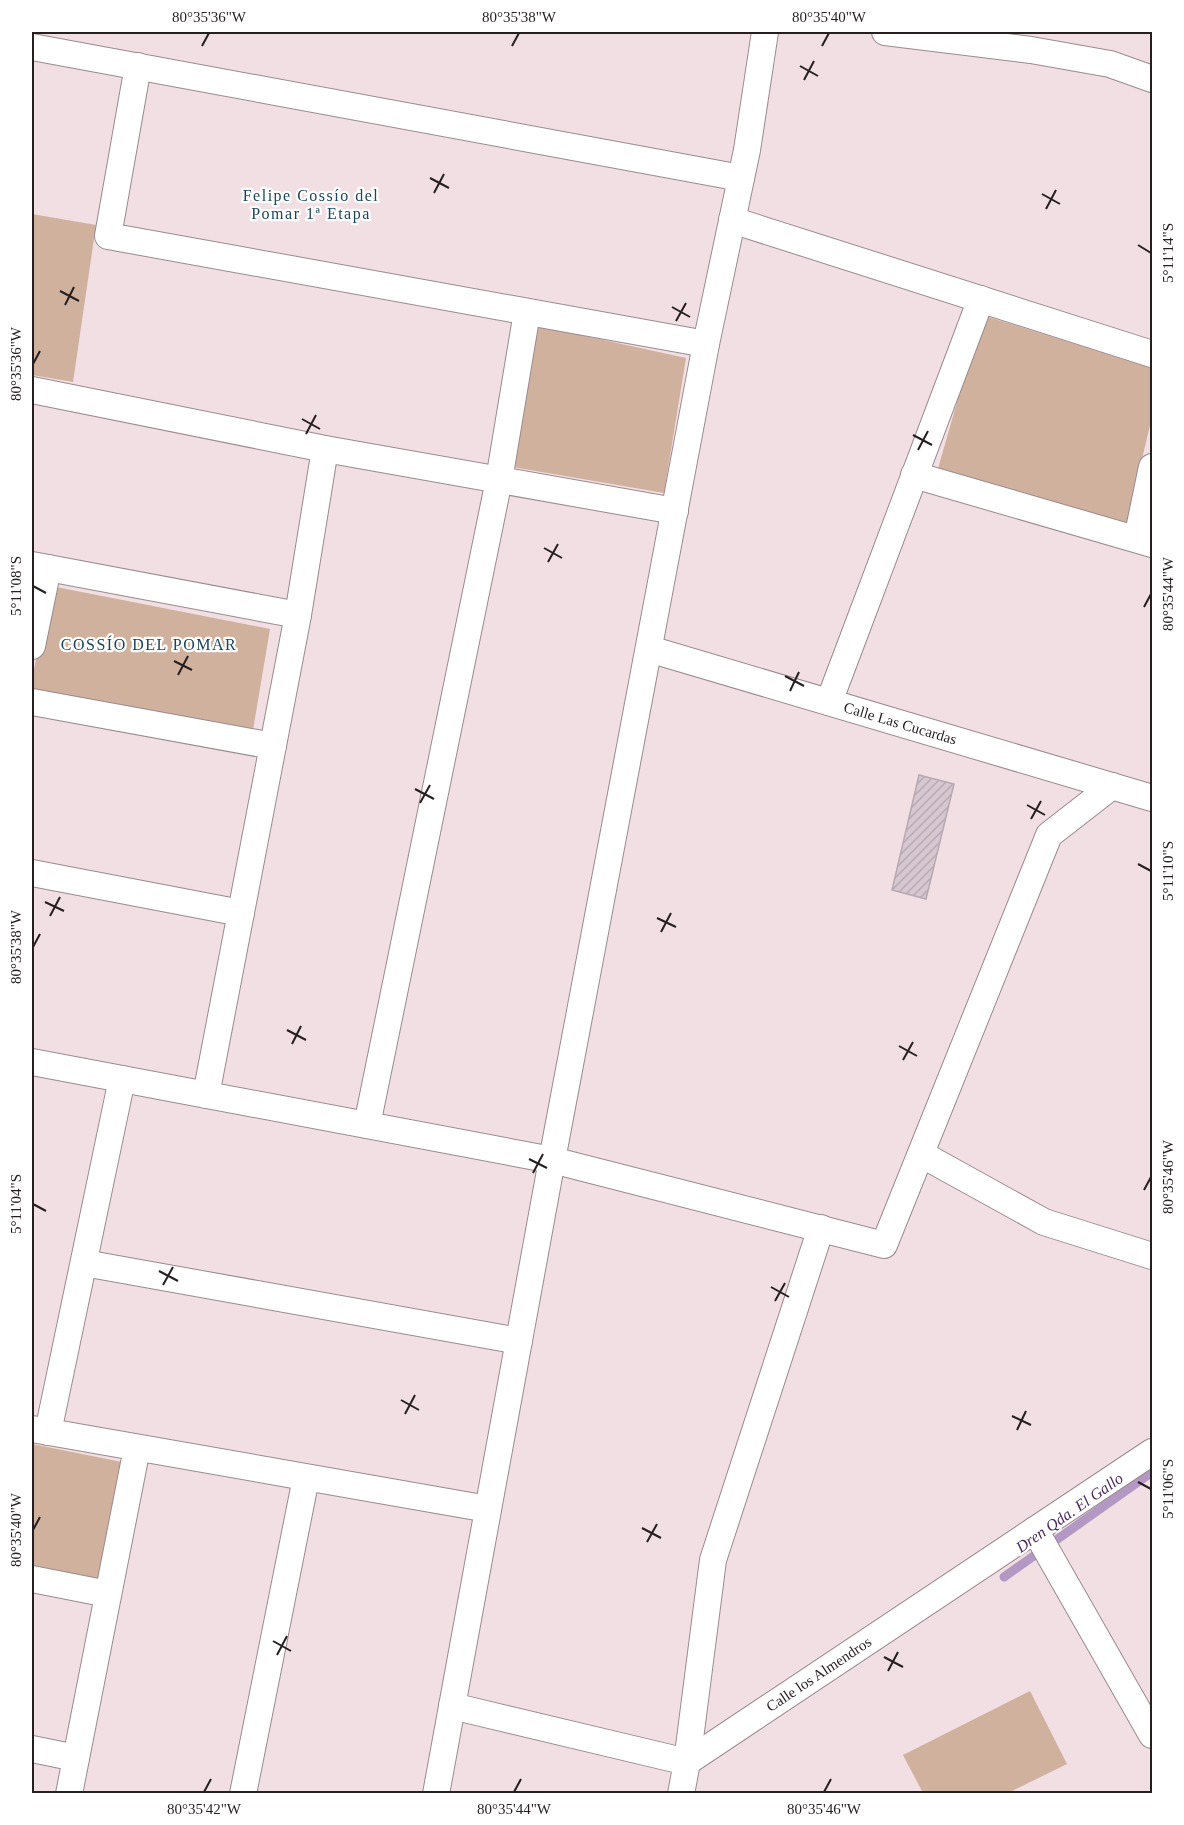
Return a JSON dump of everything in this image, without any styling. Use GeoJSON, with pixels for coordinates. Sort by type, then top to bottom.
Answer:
{"type":"FeatureCollection","features":[{"type":"Feature","properties":{"kind":"street"},"geometry":{"type":"LineString","coordinates":[[436,1794],[552,1160],[706,344],[747,150],[765,32]]}},
{"type":"Feature","properties":{"kind":"street"},"geometry":{"type":"LineString","coordinates":[[885,32],[1031,50],[1110,64],[1152,79]]}},
{"type":"Feature","properties":{"kind":"street"},"geometry":{"type":"LineString","coordinates":[[32,47],[741,178]]}},
{"type":"Feature","properties":{"kind":"street"},"geometry":{"type":"LineString","coordinates":[[138,66],[108,236],[706,344]]}},
{"type":"Feature","properties":{"kind":"street"},"geometry":{"type":"LineString","coordinates":[[732,220],[1152,354]]}},
{"type":"Feature","properties":{"kind":"street"},"geometry":{"type":"LineString","coordinates":[[830,702],[981,299]]}},
{"type":"Feature","properties":{"kind":"street"},"geometry":{"type":"LineString","coordinates":[[367,1125],[499,480],[527,312]]}},
{"type":"Feature","properties":{"kind":"street"},"geometry":{"type":"LineString","coordinates":[[32,390],[325,449],[675,511]]}},
{"type":"Feature","properties":{"kind":"street"},"geometry":{"type":"LineString","coordinates":[[206,1095],[298,615],[325,449]]}},
{"type":"Feature","properties":{"kind":"street"},"geometry":{"type":"LineString","coordinates":[[914,475],[1145,542],[1152,467]]}},
{"type":"Feature","properties":{"kind":"street"},"geometry":{"type":"LineString","coordinates":[[32,646],[40,567],[298,615]]}},
{"type":"Feature","properties":{"kind":"street","name":"Calle Las Cucardas"},"geometry":{"type":"LineString","coordinates":[[649,649],[1152,798]]}},
{"type":"Feature","properties":{"kind":"street"},"geometry":{"type":"LineString","coordinates":[[32,702],[273,746]]}},
{"type":"Feature","properties":{"kind":"street"},"geometry":{"type":"LineString","coordinates":[[32,1062],[552,1160],[884,1245],[1049,835],[1112,786]]}},
{"type":"Feature","properties":{"kind":"street"},"geometry":{"type":"LineString","coordinates":[[32,873],[241,913]]}},
{"type":"Feature","properties":{"kind":"street"},"geometry":{"type":"LineString","coordinates":[[123,1079],[84,1263],[40,1430],[488,1509]]}},
{"type":"Feature","properties":{"kind":"street"},"geometry":{"type":"LineString","coordinates":[[921,1154],[1044,1222],[1152,1256]]}},
{"type":"Feature","properties":{"kind":"street"},"geometry":{"type":"LineString","coordinates":[[681,1794],[713,1560],[821,1228]]}},
{"type":"Feature","properties":{"kind":"street"},"geometry":{"type":"LineString","coordinates":[[84,1263],[519,1341]]}},
{"type":"Feature","properties":{"kind":"street"},"geometry":{"type":"LineString","coordinates":[[69,1794],[137,1448]]}},
{"type":"Feature","properties":{"kind":"street","name":"Calle los Almendros"},"geometry":{"type":"LineString","coordinates":[[687,1762],[1152,1452]]}},
{"type":"Feature","properties":{"kind":"street"},"geometry":{"type":"LineString","coordinates":[[243,1794],[306,1478]]}},
{"type":"Feature","properties":{"kind":"street"},"geometry":{"type":"LineString","coordinates":[[1035,1530],[1152,1735]]}},
{"type":"Feature","properties":{"kind":"street"},"geometry":{"type":"LineString","coordinates":[[32,1579],[108,1594]]}},
{"type":"Feature","properties":{"kind":"street"},"geometry":{"type":"LineString","coordinates":[[452,1706],[687,1762]]}},
{"type":"Feature","properties":{"kind":"street"},"geometry":{"type":"LineString","coordinates":[[32,1749],[76,1758]]}},
{"type":"Feature","properties":{"kind":"shaded area"},"geometry":{"type":"Polygon","coordinates":[[[32,214],[96,225],[73,382],[32,375],[32,214]]]}},
{"type":"Feature","properties":{"kind":"shaded area"},"geometry":{"type":"Polygon","coordinates":[[[982,315],[1152,368],[1152,417],[1126,526],[937,472],[982,315]]]}},
{"type":"Feature","properties":{"kind":"shaded area"},"geometry":{"type":"Polygon","coordinates":[[[535,325],[686,358],[664,493],[507,466],[535,325]]]}},
{"type":"Feature","properties":{"kind":"shaded area"},"geometry":{"type":"Polygon","coordinates":[[[51,586],[270,629],[252,736],[32,694],[32,679],[51,586]]]}},
{"type":"Feature","properties":{"kind":"shaded area"},"geometry":{"type":"Polygon","coordinates":[[[32,1444],[127,1463],[104,1584],[32,1570],[32,1444]]]}},
{"type":"Feature","properties":{"kind":"shaded area"},"geometry":{"type":"Polygon","coordinates":[[[1030,1691],[1067,1764],[1008,1793],[923,1793],[903,1755],[1030,1691]]]}},
{"type":"Feature","properties":{"kind":"building"},"geometry":{"type":"Polygon","coordinates":[[[919,775],[954,784],[926,899],[892,890],[919,775]]]}},
{"type":"Feature","properties":{"kind":"waterway","name":"Dren Qda. El Gallo"},"geometry":{"type":"LineString","coordinates":[[1004,1577],[1152,1472]]}},
{"type":"Feature","properties":{"kind":"district","name":"Felipe Cossío del Pomar 1ª Etapa"},"geometry":{"type":"Point","coordinates":[311,204]}},
{"type":"Feature","properties":{"kind":"district","name":"COSSÍO DEL POMAR"},"geometry":{"type":"Point","coordinates":[149,644]}}]}
